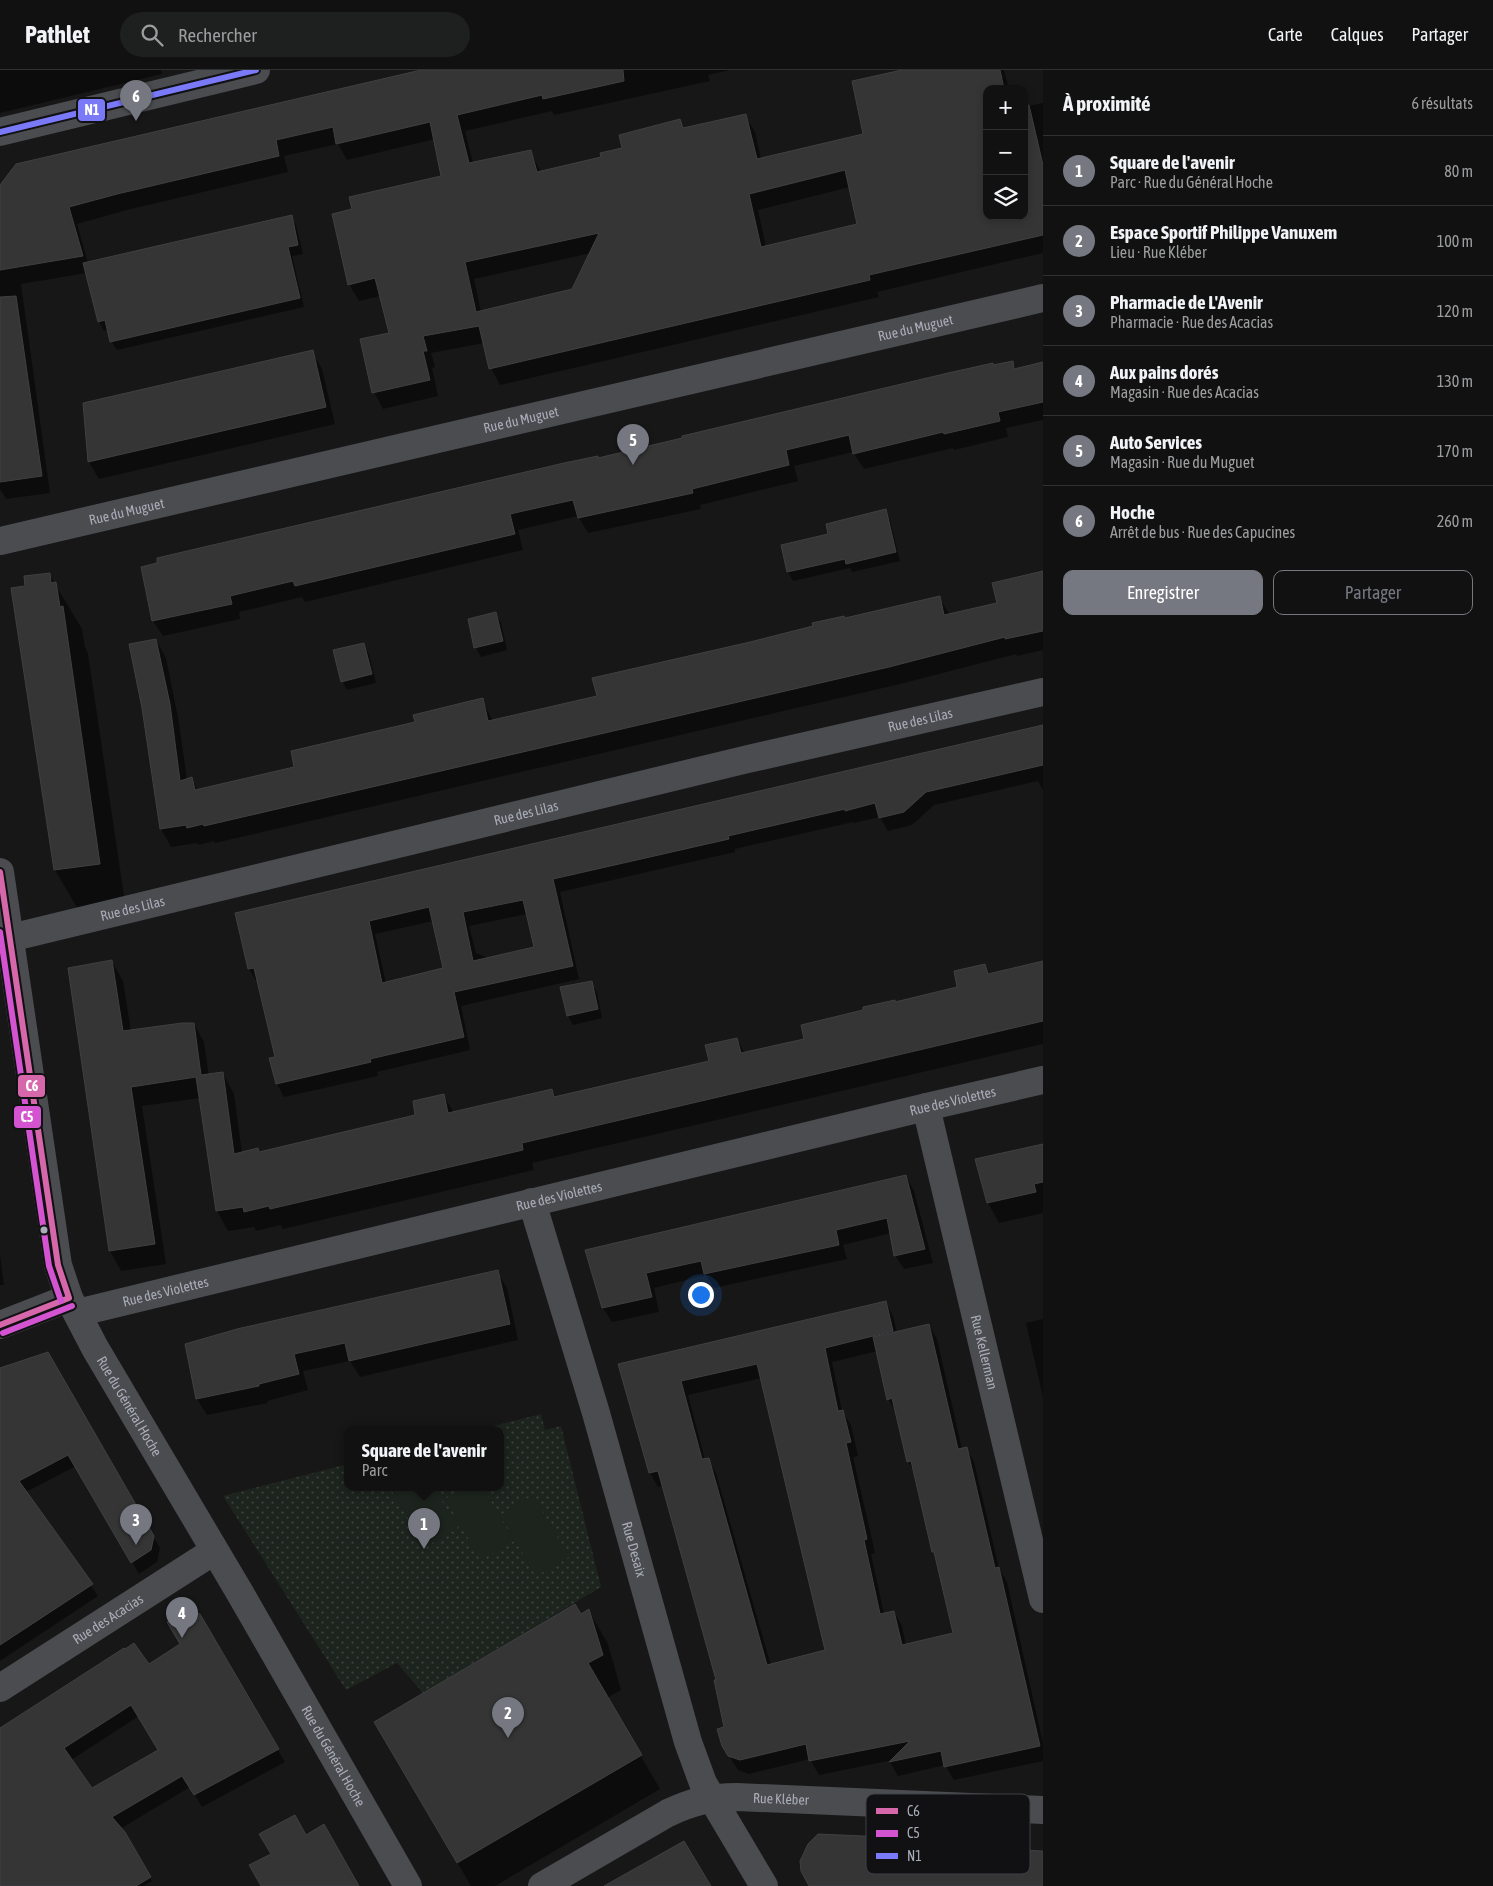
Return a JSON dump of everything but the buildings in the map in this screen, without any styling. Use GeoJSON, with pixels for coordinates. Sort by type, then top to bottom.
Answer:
{"type":"FeatureCollection","features":[{"type":"Feature","properties":{"kind":"street"},"geometry":{"type":"LineString","coordinates":[[0,132],[256,70]]}},
{"type":"Feature","properties":{"kind":"street","name":"Rue du Muguet"},"geometry":{"type":"LineString","coordinates":[[0,541],[1043,298]]}},
{"type":"Feature","properties":{"kind":"street","name":"Rue des Lilas"},"geometry":{"type":"LineString","coordinates":[[10,938],[748,759],[1043,692]]}},
{"type":"Feature","properties":{"kind":"street","name":"Rue du Général Hoche"},"geometry":{"type":"LineString","coordinates":[[0,872],[57,1257],[73,1306],[408,1886]]}},
{"type":"Feature","properties":{"kind":"street","name":"Rue des Violettes"},"geometry":{"type":"LineString","coordinates":[[0,1325],[73,1306],[532,1202],[1043,1080]]}},
{"type":"Feature","properties":{"kind":"street","name":"Rue Kellerman"},"geometry":{"type":"LineString","coordinates":[[926,1107],[1043,1599]]}},
{"type":"Feature","properties":{"kind":"street","name":"Rue Desaix"},"geometry":{"type":"LineString","coordinates":[[532,1202],[596,1413],[688,1742],[698,1771],[711,1797],[764,1886]]}},
{"type":"Feature","properties":{"kind":"street","name":"Rue des Acacias"},"geometry":{"type":"LineString","coordinates":[[0,1688],[214,1551]]}},
{"type":"Feature","properties":{"kind":"street","name":"Rue Kléber"},"geometry":{"type":"LineString","coordinates":[[542,1886],[668,1813],[684,1805],[711,1797],[866,1802]]}},
{"type":"Feature","properties":{"kind":"street","name":"Rue Kléber"},"geometry":{"type":"LineString","coordinates":[[1030,1809],[1043,1810]]}},
{"type":"Feature","properties":{"kind":"shaded area"},"geometry":{"type":"Polygon","coordinates":[[[541,1414],[545,1430],[561,1426],[601,1587],[423,1693],[397,1663],[346,1690],[223,1496],[344,1465],[344,1491],[504,1491],[504,1426],[494,1426],[541,1414]]]}},
{"type":"Feature","properties":{"kind":"shaded area"},"geometry":{"type":"Polygon","coordinates":[[[392,1491],[436,1491],[458,1528],[425,1547],[392,1491]]]}},
{"type":"Feature","properties":{"kind":"shaded area"},"geometry":{"type":"Polygon","coordinates":[[[460,1491],[485,1491],[514,1541],[481,1560],[445,1499],[460,1491]]]}},
{"type":"Feature","properties":{"kind":"shaded area"},"geometry":{"type":"Polygon","coordinates":[[[533,1495],[569,1557],[536,1576],[500,1515],[533,1495]]]}},
{"type":"Feature","properties":{"kind":"transit line","name":"N1"},"geometry":{"type":"LineString","coordinates":[[0,132],[256,70]]}},
{"type":"Feature","properties":{"kind":"transit line","name":"C6"},"geometry":{"type":"LineString","coordinates":[[0,872],[58,1265],[69,1298]]}},
{"type":"Feature","properties":{"kind":"transit line","name":"C5"},"geometry":{"type":"LineString","coordinates":[[0,932],[49,1266],[61,1301]]}},
{"type":"Feature","properties":{"kind":"transit line","name":"C6"},"geometry":{"type":"LineString","coordinates":[[0,1325],[69,1298]]}},
{"type":"Feature","properties":{"kind":"transit line","name":"C5"},"geometry":{"type":"LineString","coordinates":[[3,1333],[72,1306]]}},
{"type":"Feature","properties":{"kind":"place","name":"Hoche"},"geometry":{"type":"Point","coordinates":[136,121]}},
{"type":"Feature","properties":{"kind":"place","name":"Auto Services"},"geometry":{"type":"Point","coordinates":[633,465]}},
{"type":"Feature","properties":{"kind":"place","name":"Pharmacie de L'Avenir"},"geometry":{"type":"Point","coordinates":[136,1545]}},
{"type":"Feature","properties":{"kind":"place","name":"Square de l'avenir"},"geometry":{"type":"Point","coordinates":[424,1549]}},
{"type":"Feature","properties":{"kind":"place","name":"Aux pains dorés"},"geometry":{"type":"Point","coordinates":[182,1638]}},
{"type":"Feature","properties":{"kind":"place","name":"Espace Sportif Philippe Vanuxem"},"geometry":{"type":"Point","coordinates":[508,1738]}}]}
